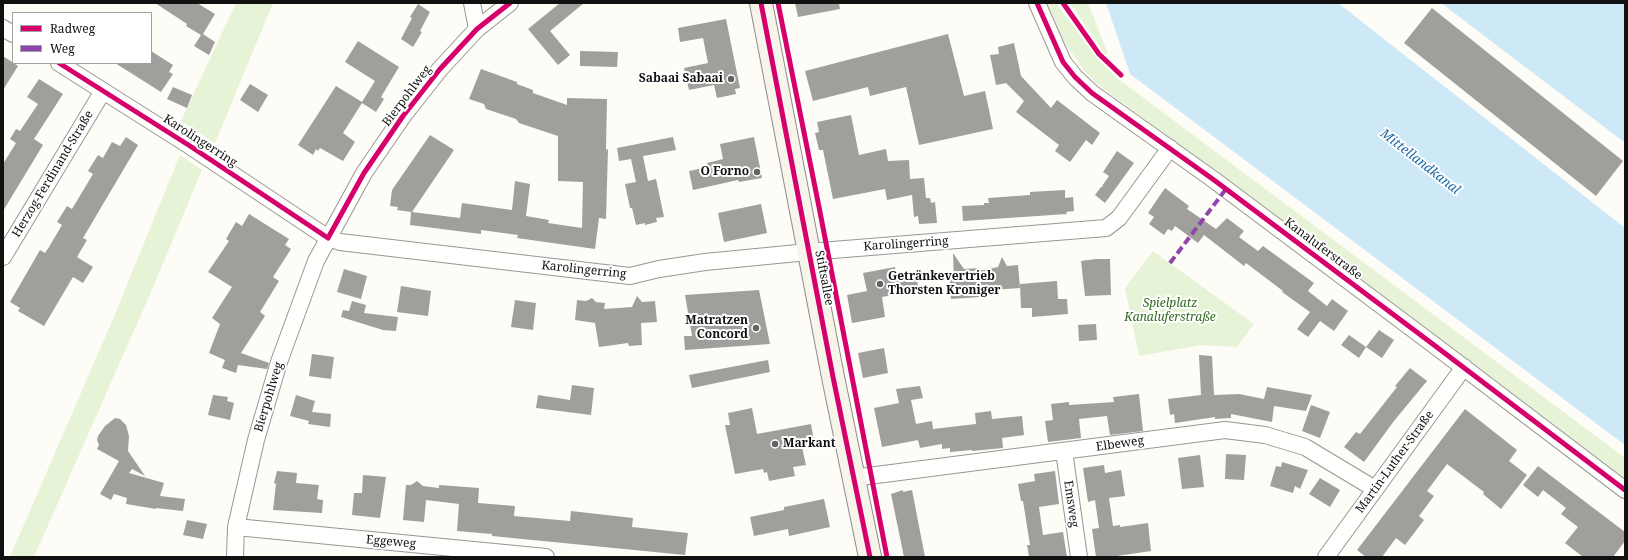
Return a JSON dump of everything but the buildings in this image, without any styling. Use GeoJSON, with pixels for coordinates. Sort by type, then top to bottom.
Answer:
{"type":"FeatureCollection","features":[{"type":"Feature","properties":{"kind":"main road","name":"Stiftsallee"},"geometry":{"type":"LineString","coordinates":[[761,3],[808,252],[870,557]]}},
{"type":"Feature","properties":{"kind":"street"},"geometry":{"type":"LineString","coordinates":[[472,3],[478,29]]}},
{"type":"Feature","properties":{"kind":"street","name":"Bierpohlweg"},"geometry":{"type":"LineString","coordinates":[[235,557],[236,527],[256,440],[279,362],[316,261],[364,173],[403,116],[440,69],[478,29],[510,3]]}},
{"type":"Feature","properties":{"kind":"street","name":"Kanaluferstraße"},"geometry":{"type":"LineString","coordinates":[[1037,3],[1063,62],[1075,77],[1098,98],[1136,126],[1170,148],[1464,367],[1625,490]]}},
{"type":"Feature","properties":{"kind":"street"},"geometry":{"type":"LineString","coordinates":[[3,28],[12,33]]}},
{"type":"Feature","properties":{"kind":"street","name":"Karolingerring"},"geometry":{"type":"LineString","coordinates":[[60,64],[190,146],[328,238],[340,242],[630,276],[659,269],[705,262],[808,252],[1106,228],[1119,218],[1170,148]]}},
{"type":"Feature","properties":{"kind":"street","name":"Herzog-Ferdinand-Straße"},"geometry":{"type":"LineString","coordinates":[[3,258],[103,91]]}},
{"type":"Feature","properties":{"kind":"street","name":"Martin-Luther-Straße"},"geometry":{"type":"LineString","coordinates":[[1326,557],[1464,367]]}},
{"type":"Feature","properties":{"kind":"street","name":"Elbeweg"},"geometry":{"type":"LineString","coordinates":[[853,478],[1225,430],[1258,434],[1305,447],[1375,489]]}},
{"type":"Feature","properties":{"kind":"street","name":"Emsweg"},"geometry":{"type":"LineString","coordinates":[[1064,451],[1079,557]]}},
{"type":"Feature","properties":{"kind":"street","name":"Eggeweg"},"geometry":{"type":"LineString","coordinates":[[236,527],[546,557]]}},
{"type":"Feature","properties":{"kind":"green space"},"geometry":{"type":"Polygon","coordinates":[[[236,3],[273,3],[215,143],[181,121],[236,3]]]}},
{"type":"Feature","properties":{"kind":"green space"},"geometry":{"type":"Polygon","coordinates":[[[1046,3],[1056,3],[1098,60],[1117,78],[1625,458],[1625,479],[1338,262],[1096,83],[1084,70],[1066,45],[1046,3]]]}},
{"type":"Feature","properties":{"kind":"green space"},"geometry":{"type":"Polygon","coordinates":[[[1070,3],[1088,3],[1108,54],[1104,53],[1070,3]]]}},
{"type":"Feature","properties":{"kind":"green space"},"geometry":{"type":"Polygon","coordinates":[[[180,155],[202,170],[151,292],[34,557],[10,557],[115,314],[180,155]]]}},
{"type":"Feature","properties":{"kind":"green space","name":"Spielplatz Kanaluferstraße"},"geometry":{"type":"Polygon","coordinates":[[[1153,251],[1254,324],[1237,347],[1202,345],[1139,356],[1125,288],[1153,251]]]}},
{"type":"Feature","properties":{"kind":"water","name":"Mittellandkanal"},"geometry":{"type":"Polygon","coordinates":[[[1106,3],[1338,3],[1625,228],[1625,445],[1130,74],[1106,3]]]}},
{"type":"Feature","properties":{"kind":"water"},"geometry":{"type":"Polygon","coordinates":[[[1441,3],[1625,3],[1625,142],[1624,142],[1441,3]]]}},
{"type":"Feature","properties":{"kind":"marked path"},"geometry":{"type":"LineString","coordinates":[[1170,263],[1226,189]]}},
{"type":"Feature","properties":{"kind":"cycle path"},"geometry":{"type":"LineString","coordinates":[[61,64],[190,146],[328,238],[364,173],[403,116],[440,69],[477,29],[510,3]]}},
{"type":"Feature","properties":{"kind":"cycle path"},"geometry":{"type":"LineString","coordinates":[[761,3],[833,377],[870,557]]}},
{"type":"Feature","properties":{"kind":"cycle path"},"geometry":{"type":"LineString","coordinates":[[778,3],[887,557]]}},
{"type":"Feature","properties":{"kind":"cycle path"},"geometry":{"type":"LineString","coordinates":[[1037,3],[1063,62],[1075,77],[1092,93],[1214,180],[1625,490]]}},
{"type":"Feature","properties":{"kind":"cycle path"},"geometry":{"type":"LineString","coordinates":[[1063,3],[1099,54],[1121,75]]}},
{"type":"Feature","properties":{"kind":"place","name":"Sabaai Sabaai"},"geometry":{"type":"Point","coordinates":[731,79]}},
{"type":"Feature","properties":{"kind":"place","name":"O Forno"},"geometry":{"type":"Point","coordinates":[757,172]}},
{"type":"Feature","properties":{"kind":"place","name":"Getränkevertrieb Thorsten Kroniger"},"geometry":{"type":"Point","coordinates":[880,284]}},
{"type":"Feature","properties":{"kind":"place","name":"Matratzen Concord"},"geometry":{"type":"Point","coordinates":[756,328]}},
{"type":"Feature","properties":{"kind":"place","name":"Markant"},"geometry":{"type":"Point","coordinates":[775,444]}}]}
